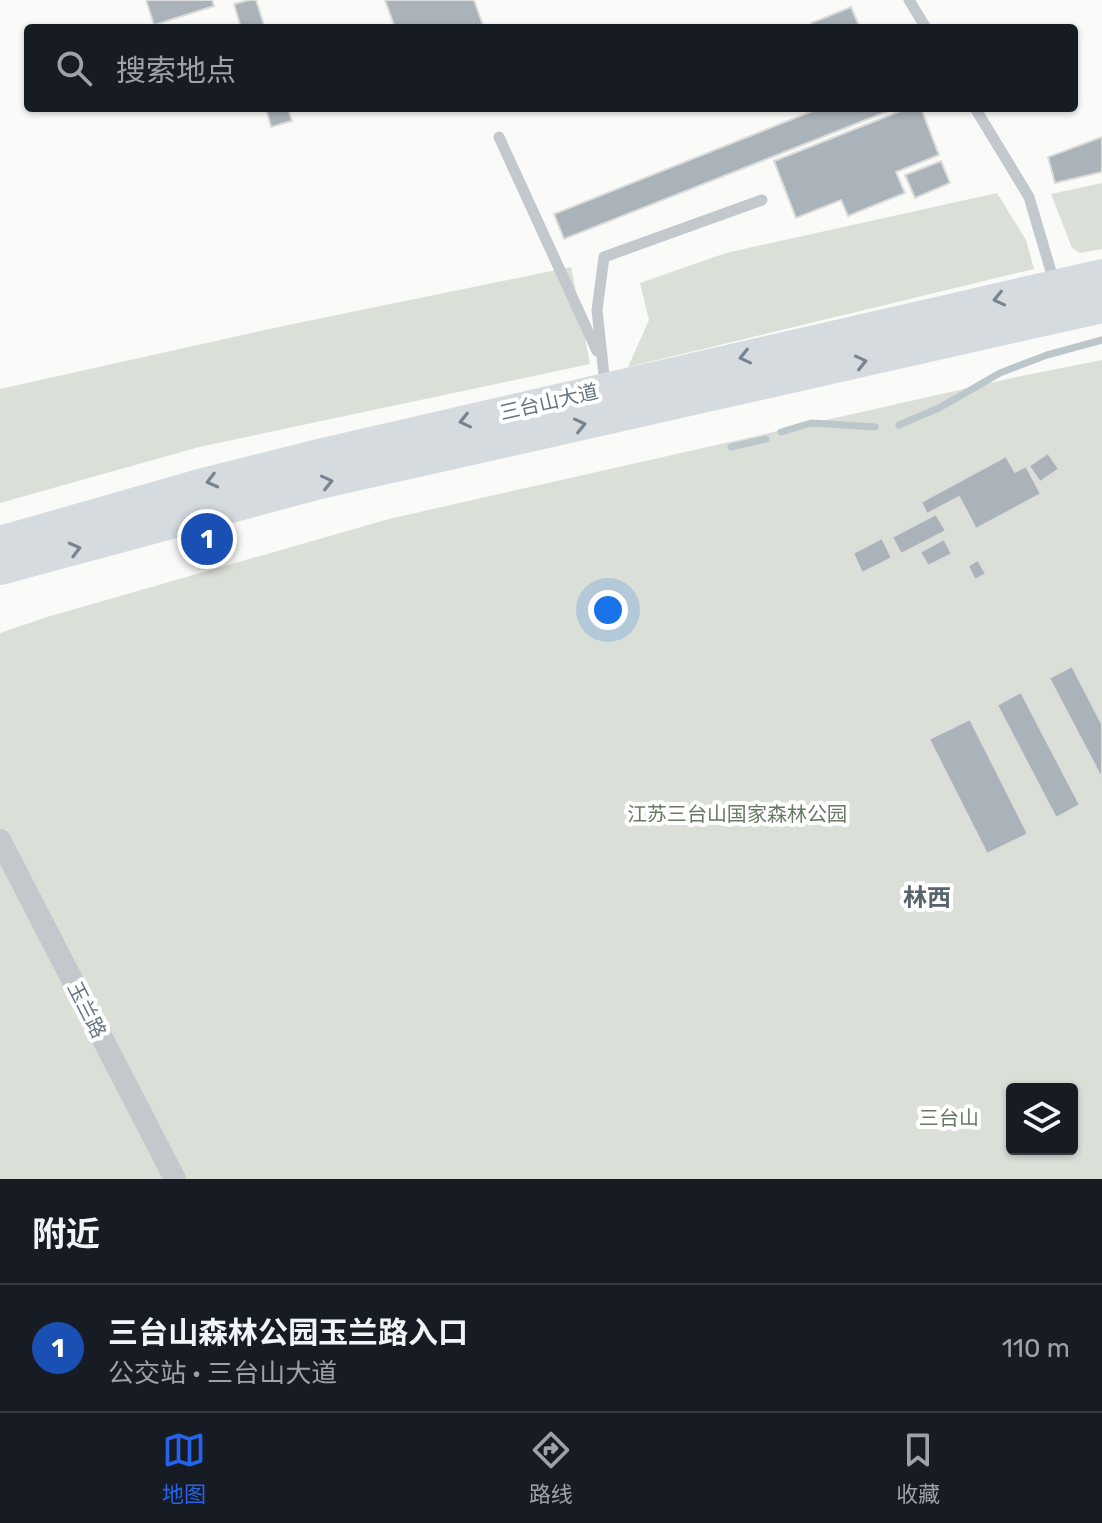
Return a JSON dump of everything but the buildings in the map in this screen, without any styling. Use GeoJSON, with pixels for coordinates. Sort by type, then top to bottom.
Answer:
{"type":"FeatureCollection","features":[{"type":"Feature","properties":{"kind":"main road","name":"三台山大道"},"geometry":{"type":"LineString","coordinates":[[0,542],[220,479],[604,376],[1102,275]]}},
{"type":"Feature","properties":{"kind":"main road","name":"三台山大道"},"geometry":{"type":"LineString","coordinates":[[0,569],[316,484],[1102,307]]}},
{"type":"Feature","properties":{"kind":"street","name":"玉兰路"},"geometry":{"type":"LineString","coordinates":[[0,840],[175,1179]]}},
{"type":"Feature","properties":{"kind":"lane"},"geometry":{"type":"LineString","coordinates":[[909,0],[924,24]]}},
{"type":"Feature","properties":{"kind":"lane"},"geometry":{"type":"LineString","coordinates":[[977,112],[1029,197],[1055,286]]}},
{"type":"Feature","properties":{"kind":"lane"},"geometry":{"type":"LineString","coordinates":[[499,137],[604,376]]}},
{"type":"Feature","properties":{"kind":"lane"},"geometry":{"type":"LineString","coordinates":[[604,376],[597,310],[604,257],[762,200]]}},
{"type":"Feature","properties":{"kind":"green space"},"geometry":{"type":"Polygon","coordinates":[[[1102,183],[1102,249],[1080,253],[1072,248],[1051,194],[1102,183]]]}},
{"type":"Feature","properties":{"kind":"green space"},"geometry":{"type":"Polygon","coordinates":[[[997,193],[1026,240],[1034,269],[628,367],[649,320],[640,283],[726,253],[997,193]]]}},
{"type":"Feature","properties":{"kind":"green space"},"geometry":{"type":"Polygon","coordinates":[[[571,267],[590,364],[199,447],[0,503],[0,389],[288,325],[571,267]]]}},
{"type":"Feature","properties":{"kind":"green space","name":"江苏三台山国家森林公园"},"geometry":{"type":"Polygon","coordinates":[[[1102,360],[1102,1179],[0,1179],[0,633],[389,519],[1102,360]]]}},
{"type":"Feature","properties":{"kind":"waterway"},"geometry":{"type":"LineString","coordinates":[[899,425],[939,408],[1000,373],[1047,355],[1102,340]]}},
{"type":"Feature","properties":{"kind":"waterway"},"geometry":{"type":"LineString","coordinates":[[781,432],[811,423],[875,427]]}},
{"type":"Feature","properties":{"kind":"waterway"},"geometry":{"type":"LineString","coordinates":[[731,447],[766,439]]}},
{"type":"Feature","properties":{"kind":"place","name":"三台山森林公园玉兰路入口"},"geometry":{"type":"Point","coordinates":[207,539]}},
{"type":"Feature","properties":{"kind":"district","name":"林西"},"geometry":{"type":"Point","coordinates":[927,898]}},
{"type":"Feature","properties":{"kind":"park label","name":"三台山"},"geometry":{"type":"Point","coordinates":[949,1118]}}]}
